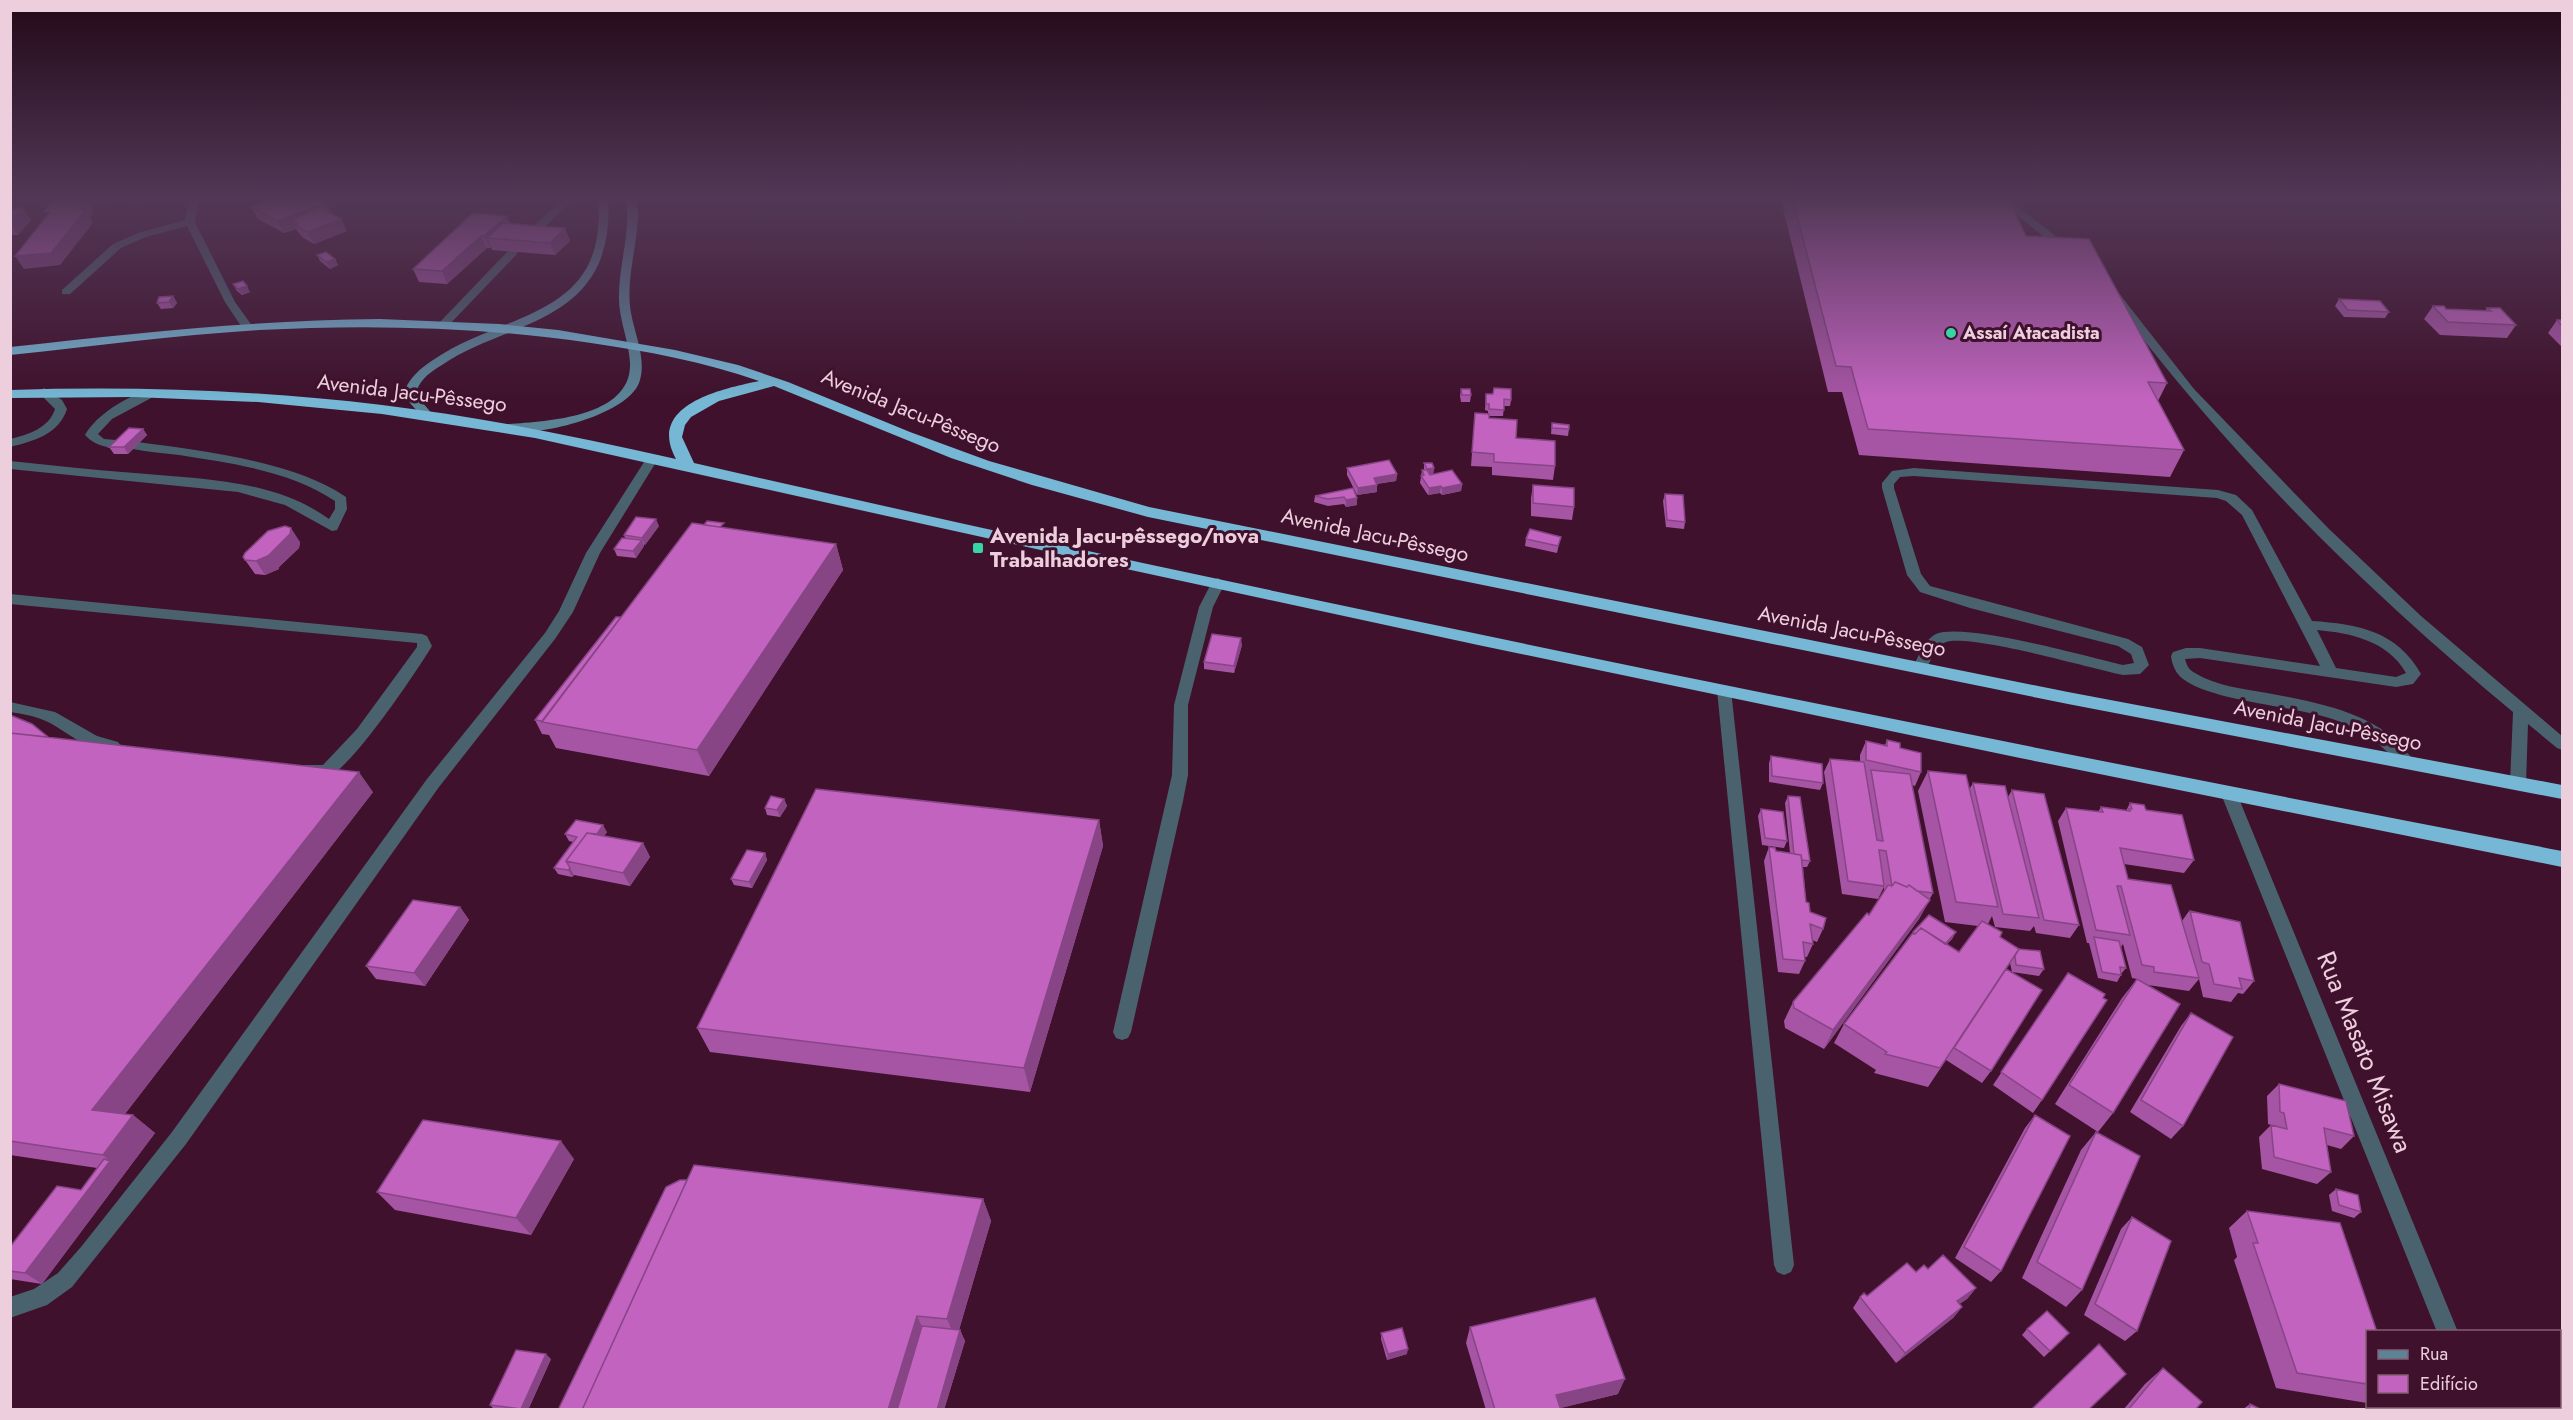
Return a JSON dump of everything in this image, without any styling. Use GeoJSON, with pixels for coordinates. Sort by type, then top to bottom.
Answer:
{"type":"FeatureCollection","features":[{"type":"Feature","properties":{"kind":"highway","name":"Avenida Jacu-Pêssego"},"geometry":{"type":"LineString","coordinates":[[10,351],[247,327],[365,323],[510,329],[631,345],[735,369],[776,382],[929,445],[1012,475],[1148,512],[1920,668],[2562,792]]}},
{"type":"Feature","properties":{"kind":"highway"},"geometry":{"type":"LineString","coordinates":[[688,467],[674,435],[685,416],[718,396],[776,382]]}},
{"type":"Feature","properties":{"kind":"highway","name":"Avenida Jacu-Pêssego"},"geometry":{"type":"LineString","coordinates":[[10,394],[44,392],[149,394],[279,400],[428,416],[509,428],[1218,583],[1724,690],[2229,794],[2562,859]]}},
{"type":"Feature","properties":{"kind":"main road"},"geometry":{"type":"LineString","coordinates":[[428,416],[412,395],[411,390],[414,382],[431,366],[449,354],[510,329],[562,302],[593,266]]}},
{"type":"Feature","properties":{"kind":"main road"},"geometry":{"type":"LineString","coordinates":[[509,428],[562,423],[589,416],[609,407],[624,394],[634,380],[636,365],[624,297],[628,266]]}},
{"type":"Feature","properties":{"kind":"street"},"geometry":{"type":"LineString","coordinates":[[66,292],[95,266]]}},
{"type":"Feature","properties":{"kind":"street"},"geometry":{"type":"LineString","coordinates":[[212,266],[230,302],[247,327]]}},
{"type":"Feature","properties":{"kind":"street"},"geometry":{"type":"LineString","coordinates":[[442,326],[499,266]]}},
{"type":"Feature","properties":{"kind":"street"},"geometry":{"type":"LineString","coordinates":[[2108,288],[2135,319],[2190,392],[2282,489],[2385,592],[2562,744]]}},
{"type":"Feature","properties":{"kind":"street"},"geometry":{"type":"LineString","coordinates":[[10,443],[35,435],[58,419],[61,409],[58,403],[44,392]]}},
{"type":"Feature","properties":{"kind":"street"},"geometry":{"type":"LineString","coordinates":[[10,465],[196,482],[251,491],[294,503],[314,513],[332,527],[340,509],[341,500],[333,491],[320,485],[265,469],[164,449],[97,441],[91,435],[93,430],[111,415],[149,394]]}},
{"type":"Feature","properties":{"kind":"street"},"geometry":{"type":"LineString","coordinates":[[10,1308],[40,1298],[65,1280],[179,1138],[433,783],[550,636],[566,612],[593,553],[652,459]]}},
{"type":"Feature","properties":{"kind":"street"},"geometry":{"type":"LineString","coordinates":[[1920,668],[1935,642],[1939,638],[1952,635],[1987,640],[2123,670],[2135,670],[2142,665],[2137,651],[2122,642],[1970,603],[1938,594],[1919,585],[1888,488],[1891,477],[1906,472],[2225,496],[2240,505],[2247,513],[2331,673]]}},
{"type":"Feature","properties":{"kind":"street"},"geometry":{"type":"LineString","coordinates":[[1122,1032],[1180,775],[1181,705],[1206,607],[1218,583]]}},
{"type":"Feature","properties":{"kind":"street"},"geometry":{"type":"LineString","coordinates":[[10,599],[304,630],[416,638],[423,641],[425,646],[338,762],[322,771],[291,766]]}},
{"type":"Feature","properties":{"kind":"street"},"geometry":{"type":"LineString","coordinates":[[2307,625],[2345,629],[2373,636],[2396,650],[2410,664],[2414,674],[2408,680],[2396,682],[2200,653],[2186,653],[2178,656],[2178,663],[2190,677],[2209,685],[2316,710],[2370,729],[2389,743],[2406,762]]}},
{"type":"Feature","properties":{"kind":"street"},"geometry":{"type":"LineString","coordinates":[[1724,690],[1784,1265]]}},
{"type":"Feature","properties":{"kind":"street"},"geometry":{"type":"LineString","coordinates":[[10,707],[44,714],[97,743],[129,748]]}},
{"type":"Feature","properties":{"kind":"street"},"geometry":{"type":"LineString","coordinates":[[2518,784],[2521,711]]}},
{"type":"Feature","properties":{"kind":"street","name":"Rua Masato Misawa"},"geometry":{"type":"LineString","coordinates":[[2229,794],[2447,1330]]}},
{"type":"Feature","properties":{"kind":"building"},"geometry":{"type":"Polygon","coordinates":[[[416,266],[447,266],[442,271],[413,269],[416,266]]]}},
{"type":"Feature","properties":{"kind":"building"},"geometry":{"type":"Polygon","coordinates":[[[1810,266],[2104,266],[2167,383],[2148,382],[2184,450],[1868,429],[1851,367],[1836,366],[1810,266]]]}},
{"type":"Feature","properties":{"kind":"building"},"geometry":{"type":"Polygon","coordinates":[[[243,281],[247,286],[238,289],[233,284],[243,281]]]}},
{"type":"Feature","properties":{"kind":"building"},"geometry":{"type":"Polygon","coordinates":[[[173,296],[169,302],[157,303],[159,297],[173,296]]]}},
{"type":"Feature","properties":{"kind":"building"},"geometry":{"type":"Polygon","coordinates":[[[2339,299],[2380,301],[2389,312],[2348,310],[2339,299]]]}},
{"type":"Feature","properties":{"kind":"building"},"geometry":{"type":"Polygon","coordinates":[[[2433,306],[2444,306],[2446,309],[2491,311],[2487,308],[2500,308],[2516,325],[2448,322],[2433,306]]]}},
{"type":"Feature","properties":{"kind":"building"},"geometry":{"type":"Polygon","coordinates":[[[1494,388],[1511,389],[1511,400],[1504,399],[1504,410],[1489,409],[1489,404],[1486,404],[1486,394],[1493,394],[1494,388]]]}},
{"type":"Feature","properties":{"kind":"building"},"geometry":{"type":"Polygon","coordinates":[[[1461,389],[1470,389],[1471,395],[1462,395],[1461,389]]]}},
{"type":"Feature","properties":{"kind":"building"},"geometry":{"type":"Polygon","coordinates":[[[1475,413],[1489,414],[1489,418],[1517,420],[1516,438],[1555,441],[1555,466],[1494,462],[1494,454],[1472,452],[1475,413]]]}},
{"type":"Feature","properties":{"kind":"building"},"geometry":{"type":"Polygon","coordinates":[[[1552,423],[1569,425],[1569,429],[1552,428],[1552,423]]]}},
{"type":"Feature","properties":{"kind":"building"},"geometry":{"type":"Polygon","coordinates":[[[129,428],[143,429],[124,447],[109,447],[129,428]]]}},
{"type":"Feature","properties":{"kind":"building"},"geometry":{"type":"Polygon","coordinates":[[[1389,460],[1397,474],[1374,478],[1377,485],[1358,488],[1347,468],[1389,460]]]}},
{"type":"Feature","properties":{"kind":"building"},"geometry":{"type":"Polygon","coordinates":[[[1424,463],[1432,463],[1434,468],[1427,469],[1424,463]]]}},
{"type":"Feature","properties":{"kind":"building"},"geometry":{"type":"Polygon","coordinates":[[[1422,470],[1427,470],[1430,475],[1452,470],[1462,484],[1429,488],[1421,476],[1424,475],[1422,470]]]}},
{"type":"Feature","properties":{"kind":"building"},"geometry":{"type":"Polygon","coordinates":[[[1533,485],[1574,488],[1574,507],[1533,503],[1533,485]]]}},
{"type":"Feature","properties":{"kind":"building"},"geometry":{"type":"Polygon","coordinates":[[[1353,488],[1357,498],[1346,500],[1344,497],[1328,499],[1315,496],[1353,488]]]}},
{"type":"Feature","properties":{"kind":"building"},"geometry":{"type":"Polygon","coordinates":[[[1665,494],[1683,495],[1685,522],[1667,520],[1665,494]]]}},
{"type":"Feature","properties":{"kind":"building"},"geometry":{"type":"Polygon","coordinates":[[[636,517],[656,519],[642,538],[624,535],[636,517]]]}},
{"type":"Feature","properties":{"kind":"building"},"geometry":{"type":"Polygon","coordinates":[[[707,521],[724,523],[720,527],[704,525],[707,521]]]}},
{"type":"Feature","properties":{"kind":"building"},"geometry":{"type":"Polygon","coordinates":[[[692,523],[836,544],[697,750],[542,722],[692,523]]]}},
{"type":"Feature","properties":{"kind":"building"},"geometry":{"type":"Polygon","coordinates":[[[285,526],[291,528],[290,534],[270,555],[256,561],[245,560],[243,557],[245,553],[268,531],[285,526]]]}},
{"type":"Feature","properties":{"kind":"building"},"geometry":{"type":"Polygon","coordinates":[[[1530,529],[1561,537],[1558,546],[1526,539],[1530,529]]]}},
{"type":"Feature","properties":{"kind":"building"},"geometry":{"type":"Polygon","coordinates":[[[622,538],[642,540],[633,551],[614,549],[622,538]]]}},
{"type":"Feature","properties":{"kind":"building"},"geometry":{"type":"Polygon","coordinates":[[[616,617],[621,617],[542,721],[535,720],[616,617]]]}},
{"type":"Feature","properties":{"kind":"building"},"geometry":{"type":"Polygon","coordinates":[[[1212,634],[1241,638],[1234,666],[1204,662],[1212,634]]]}},
{"type":"Feature","properties":{"kind":"building"},"geometry":{"type":"Polygon","coordinates":[[[10,715],[32,724],[48,737],[10,733],[10,715]]]}},
{"type":"Feature","properties":{"kind":"building"},"geometry":{"type":"Polygon","coordinates":[[[10,733],[359,772],[92,1110],[133,1115],[103,1155],[10,1141],[10,733]]]}},
{"type":"Feature","properties":{"kind":"building"},"geometry":{"type":"Polygon","coordinates":[[[1887,740],[1900,743],[1900,748],[1921,753],[1921,772],[1866,760],[1866,741],[1887,746],[1887,740]]]}},
{"type":"Feature","properties":{"kind":"building"},"geometry":{"type":"Polygon","coordinates":[[[1771,756],[1822,764],[1823,783],[1772,776],[1771,756]]]}},
{"type":"Feature","properties":{"kind":"building"},"geometry":{"type":"Polygon","coordinates":[[[1830,759],[1864,762],[1877,840],[1883,841],[1871,770],[1910,774],[1933,893],[1917,891],[1909,885],[1907,887],[1895,882],[1892,886],[1886,851],[1879,850],[1884,886],[1848,881],[1830,759]]]}},
{"type":"Feature","properties":{"kind":"building"},"geometry":{"type":"Polygon","coordinates":[[[1928,771],[1966,775],[1998,907],[1956,902],[1928,771]]]}},
{"type":"Feature","properties":{"kind":"building"},"geometry":{"type":"Polygon","coordinates":[[[1973,783],[2005,786],[2039,918],[2003,914],[1973,783]]]}},
{"type":"Feature","properties":{"kind":"building"},"geometry":{"type":"Polygon","coordinates":[[[816,789],[1099,820],[1024,1068],[697,1028],[816,789]]]}},
{"type":"Feature","properties":{"kind":"building"},"geometry":{"type":"Polygon","coordinates":[[[2012,790],[2044,794],[2079,925],[2044,920],[2012,790]]]}},
{"type":"Feature","properties":{"kind":"building"},"geometry":{"type":"Polygon","coordinates":[[[771,796],[784,799],[777,810],[765,808],[771,796]]]}},
{"type":"Feature","properties":{"kind":"building"},"geometry":{"type":"Polygon","coordinates":[[[1788,796],[1800,797],[1810,861],[1802,860],[1801,855],[1794,854],[1788,796]]]}},
{"type":"Feature","properties":{"kind":"building"},"geometry":{"type":"Polygon","coordinates":[[[2130,803],[2144,805],[2146,810],[2182,815],[2194,860],[2120,848],[2128,879],[2171,885],[2199,978],[2154,972],[2154,967],[2142,965],[2121,886],[2117,886],[2130,935],[2096,930],[2066,808],[2103,812],[2101,807],[2130,811],[2129,809],[2132,809],[2130,803]]]}},
{"type":"Feature","properties":{"kind":"building"},"geometry":{"type":"Polygon","coordinates":[[[1761,809],[1783,812],[1787,841],[1765,838],[1761,809]]]}},
{"type":"Feature","properties":{"kind":"building"},"geometry":{"type":"Polygon","coordinates":[[[576,820],[603,825],[597,834],[587,833],[566,861],[570,868],[568,870],[554,868],[577,837],[565,834],[576,820]]]}},
{"type":"Feature","properties":{"kind":"building"},"geometry":{"type":"Polygon","coordinates":[[[587,833],[643,843],[623,873],[566,861],[587,833]]]}},
{"type":"Feature","properties":{"kind":"building"},"geometry":{"type":"Polygon","coordinates":[[[1769,847],[1775,848],[1776,851],[1801,855],[1806,902],[1809,903],[1810,912],[1826,918],[1823,929],[1810,924],[1813,944],[1803,942],[1805,961],[1783,959],[1769,847]]]}},
{"type":"Feature","properties":{"kind":"building"},"geometry":{"type":"Polygon","coordinates":[[[747,850],[765,853],[749,882],[731,879],[747,850]]]}},
{"type":"Feature","properties":{"kind":"building"},"geometry":{"type":"Polygon","coordinates":[[[1895,882],[1907,887],[1909,885],[1930,900],[1833,1030],[1794,1008],[1793,1002],[1867,913],[1869,915],[1888,885],[1892,886],[1895,882]]]}},
{"type":"Feature","properties":{"kind":"building"},"geometry":{"type":"Polygon","coordinates":[[[413,900],[460,907],[414,973],[366,966],[413,900]]]}},
{"type":"Feature","properties":{"kind":"building"},"geometry":{"type":"Polygon","coordinates":[[[2190,911],[2240,922],[2254,981],[2239,978],[2242,989],[2214,984],[2209,964],[2202,962],[2190,911]]]}},
{"type":"Feature","properties":{"kind":"building"},"geometry":{"type":"Polygon","coordinates":[[[1929,915],[1956,932],[1945,944],[1921,928],[1915,934],[1913,932],[1929,915]]]}},
{"type":"Feature","properties":{"kind":"building"},"geometry":{"type":"Polygon","coordinates":[[[1982,921],[2002,932],[2000,937],[2019,949],[1940,1068],[1885,1054],[1887,1052],[1844,1024],[1912,934],[1921,928],[1959,952],[1982,921]]]}},
{"type":"Feature","properties":{"kind":"building"},"geometry":{"type":"Polygon","coordinates":[[[2094,937],[2119,941],[2126,968],[2120,967],[2121,975],[2102,972],[2094,937]]]}},
{"type":"Feature","properties":{"kind":"building"},"geometry":{"type":"Polygon","coordinates":[[[2019,949],[2040,951],[2044,969],[2016,965],[2015,956],[2019,949]]]}},
{"type":"Feature","properties":{"kind":"building"},"geometry":{"type":"Polygon","coordinates":[[[2006,969],[2042,990],[1991,1071],[1954,1048],[2006,969]]]}},
{"type":"Feature","properties":{"kind":"building"},"geometry":{"type":"Polygon","coordinates":[[[2068,973],[2105,994],[2103,998],[2107,1000],[2042,1100],[2001,1072],[2068,973]]]}},
{"type":"Feature","properties":{"kind":"building"},"geometry":{"type":"Polygon","coordinates":[[[2137,979],[2180,1004],[2113,1113],[2069,1085],[2137,979]]]}},
{"type":"Feature","properties":{"kind":"building"},"geometry":{"type":"Polygon","coordinates":[[[2191,1013],[2233,1037],[2183,1126],[2141,1100],[2191,1013]]]}},
{"type":"Feature","properties":{"kind":"building"},"geometry":{"type":"Polygon","coordinates":[[[2279,1084],[2346,1101],[2354,1136],[2324,1128],[2331,1172],[2274,1157],[2271,1125],[2287,1129],[2284,1113],[2280,1112],[2279,1084]]]}},
{"type":"Feature","properties":{"kind":"building"},"geometry":{"type":"Polygon","coordinates":[[[2035,1115],[2070,1136],[2001,1271],[1964,1247],[2035,1115]]]}},
{"type":"Feature","properties":{"kind":"building"},"geometry":{"type":"Polygon","coordinates":[[[423,1120],[561,1141],[516,1218],[377,1192],[423,1120]]]}},
{"type":"Feature","properties":{"kind":"building"},"geometry":{"type":"Polygon","coordinates":[[[2096,1132],[2140,1156],[2082,1290],[2037,1262],[2096,1132]]]}},
{"type":"Feature","properties":{"kind":"building"},"geometry":{"type":"Polygon","coordinates":[[[104,1159],[110,1161],[25,1273],[10,1271],[10,1247],[57,1186],[81,1190],[104,1159]]]}},
{"type":"Feature","properties":{"kind":"building"},"geometry":{"type":"Polygon","coordinates":[[[694,1165],[983,1199],[947,1319],[917,1316],[888,1410],[582,1410],[694,1165]]]}},
{"type":"Feature","properties":{"kind":"building"},"geometry":{"type":"Polygon","coordinates":[[[680,1180],[687,1180],[582,1410],[558,1410],[666,1187],[680,1180]]]}},
{"type":"Feature","properties":{"kind":"building"},"geometry":{"type":"Polygon","coordinates":[[[2336,1189],[2358,1195],[2361,1212],[2339,1205],[2336,1189]]]}},
{"type":"Feature","properties":{"kind":"building"},"geometry":{"type":"Polygon","coordinates":[[[2247,1211],[2340,1223],[2376,1330],[2366,1330],[2366,1384],[2297,1373],[2253,1243],[2258,1243],[2247,1211]]]}},
{"type":"Feature","properties":{"kind":"building"},"geometry":{"type":"Polygon","coordinates":[[[2132,1217],[2171,1241],[2137,1331],[2095,1304],[2132,1217]]]}},
{"type":"Feature","properties":{"kind":"building"},"geometry":{"type":"Polygon","coordinates":[[[1943,1255],[1976,1288],[1957,1301],[1962,1307],[1905,1353],[1860,1297],[1864,1293],[1867,1296],[1907,1263],[1916,1272],[1924,1265],[1928,1269],[1943,1255]]]}},
{"type":"Feature","properties":{"kind":"building"},"geometry":{"type":"Polygon","coordinates":[[[1595,1298],[1625,1379],[1556,1395],[1561,1410],[1495,1410],[1470,1327],[1595,1298]]]}},
{"type":"Feature","properties":{"kind":"building"},"geometry":{"type":"Polygon","coordinates":[[[2047,1311],[2069,1333],[2050,1351],[2027,1329],[2047,1311]]]}},
{"type":"Feature","properties":{"kind":"building"},"geometry":{"type":"Polygon","coordinates":[[[922,1326],[960,1330],[937,1410],[897,1410],[922,1326]]]}},
{"type":"Feature","properties":{"kind":"building"},"geometry":{"type":"Polygon","coordinates":[[[1402,1328],[1408,1349],[1388,1354],[1381,1333],[1402,1328]]]}},
{"type":"Feature","properties":{"kind":"building"},"geometry":{"type":"Polygon","coordinates":[[[2099,1344],[2126,1374],[2088,1410],[2031,1410],[2099,1344]]]}},
{"type":"Feature","properties":{"kind":"building"},"geometry":{"type":"Polygon","coordinates":[[[516,1350],[546,1354],[521,1409],[490,1405],[516,1350]]]}},
{"type":"Feature","properties":{"kind":"building"},"geometry":{"type":"Polygon","coordinates":[[[2163,1368],[2202,1402],[2195,1410],[2128,1410],[2163,1368]]]}},
{"type":"Feature","properties":{"kind":"building"},"geometry":{"type":"Polygon","coordinates":[[[2250,1404],[2262,1410],[2249,1410],[2250,1404]]]}},
{"type":"Feature","properties":{"kind":"place","name":"Assaí Atacadista"},"geometry":{"type":"Point","coordinates":[1951,333]}},
{"type":"Feature","properties":{"kind":"place","name":"Avenida Jacu-pêssego/nova Trabalhadores"},"geometry":{"type":"Point","coordinates":[978,548]}}]}
